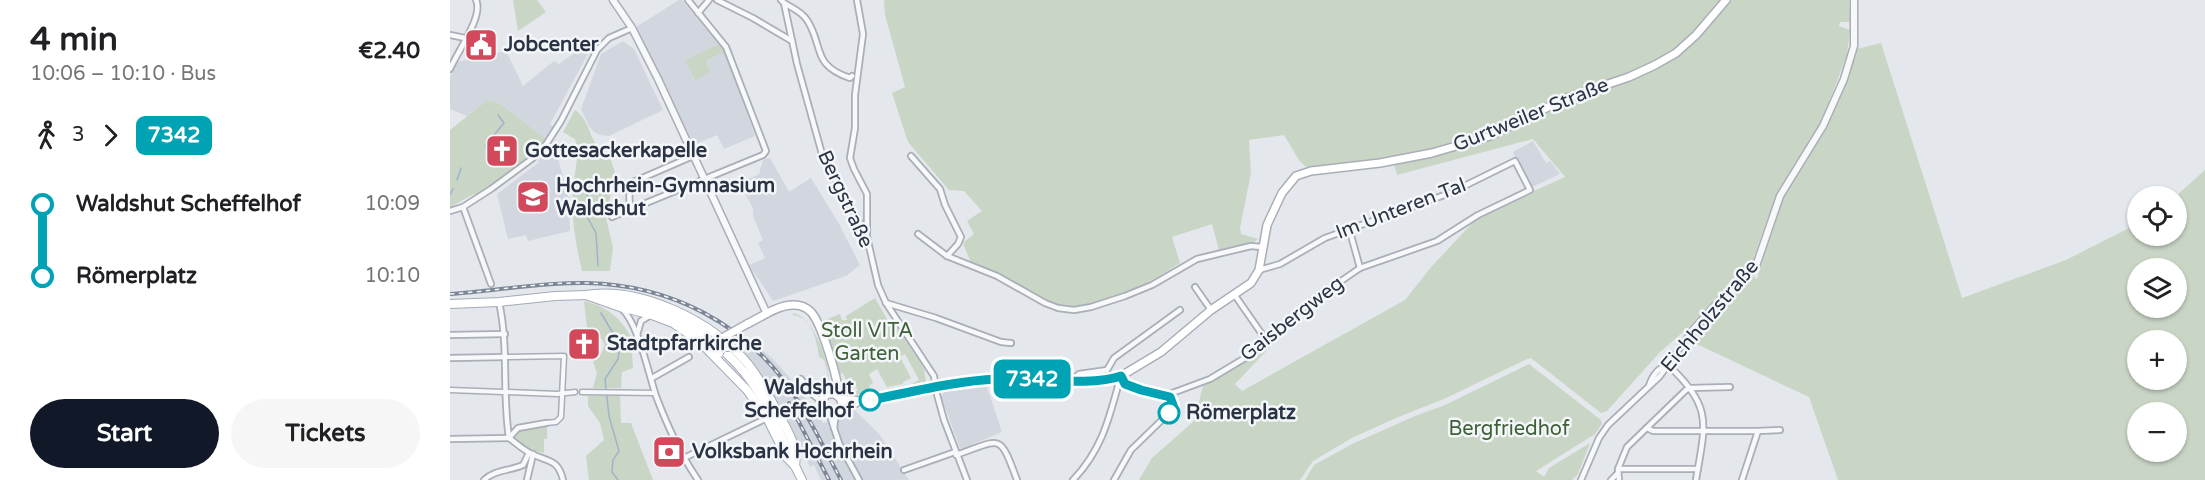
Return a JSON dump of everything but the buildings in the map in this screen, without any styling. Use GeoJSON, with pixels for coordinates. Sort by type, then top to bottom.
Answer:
{"type":"FeatureCollection","features":[{"type":"Feature","properties":{"kind":"main road","name":"Gurtweiler Straße"},"geometry":{"type":"LineString","coordinates":[[1259,270],[1264,232],[1274,208],[1292,180],[1300,174],[1432,153],[1490,136],[1564,99],[1629,77],[1676,53],[1696,35],[1726,0]]}},
{"type":"Feature","properties":{"kind":"main road"},"geometry":{"type":"LineString","coordinates":[[585,295],[652,315],[706,336],[715,357],[721,349],[758,319],[783,307],[794,304],[802,306],[812,312],[819,325],[835,377],[833,402],[861,401],[935,387],[997,379],[1072,380],[1119,377],[1161,352],[1211,310],[1251,283],[1259,270]]}},
{"type":"Feature","properties":{"kind":"main road"},"geometry":{"type":"LineString","coordinates":[[450,304],[585,295],[648,307],[673,316],[706,336],[742,368],[762,396],[787,444],[802,480]]}},
{"type":"Feature","properties":{"kind":"main road"},"geometry":{"type":"LineString","coordinates":[[721,349],[746,362],[769,395],[795,449],[797,456],[795,466]]}},
{"type":"Feature","properties":{"kind":"main road"},"geometry":{"type":"LineString","coordinates":[[721,349],[767,418],[787,458],[795,466]]}},
{"type":"Feature","properties":{"kind":"street"},"geometry":{"type":"LineString","coordinates":[[450,69],[475,22],[478,5],[476,0]]}},
{"type":"Feature","properties":{"kind":"street"},"geometry":{"type":"LineString","coordinates":[[613,0],[632,28],[767,314]]}},
{"type":"Feature","properties":{"kind":"street"},"geometry":{"type":"LineString","coordinates":[[612,217],[704,180],[766,151],[726,47],[687,0]]}},
{"type":"Feature","properties":{"kind":"street"},"geometry":{"type":"LineString","coordinates":[[698,12],[709,0]]}},
{"type":"Feature","properties":{"kind":"street"},"geometry":{"type":"LineString","coordinates":[[717,0],[792,41]]}},
{"type":"Feature","properties":{"kind":"street"},"geometry":{"type":"LineString","coordinates":[[857,0],[862,34],[855,95],[855,128],[850,158],[867,194],[867,237]]}},
{"type":"Feature","properties":{"kind":"street","name":"Eichholzstraße"},"geometry":{"type":"LineString","coordinates":[[1581,479],[1599,438],[1608,425],[1648,388],[1655,373],[1661,367],[1668,365],[1692,331],[1721,298],[1756,266],[1780,196],[1823,126],[1844,79],[1854,46],[1854,0]]}},
{"type":"Feature","properties":{"kind":"street"},"geometry":{"type":"LineString","coordinates":[[782,1],[801,12],[808,21],[822,60],[837,74],[850,78],[852,76]]}},
{"type":"Feature","properties":{"kind":"street","name":"Bergstraße"},"geometry":{"type":"LineString","coordinates":[[782,1],[822,154],[867,237],[878,285],[886,303],[934,376],[935,387],[956,454],[967,480]]}},
{"type":"Feature","properties":{"kind":"street"},"geometry":{"type":"LineString","coordinates":[[450,211],[463,207],[491,189],[533,158],[545,146],[561,121],[597,50],[609,39],[632,28]]}},
{"type":"Feature","properties":{"kind":"street"},"geometry":{"type":"LineString","coordinates":[[450,35],[465,38]]}},
{"type":"Feature","properties":{"kind":"street"},"geometry":{"type":"LineString","coordinates":[[631,210],[628,198],[633,182],[693,156]]}},
{"type":"Feature","properties":{"kind":"street"},"geometry":{"type":"LineString","coordinates":[[911,156],[940,189],[945,205],[961,237],[947,256]]}},
{"type":"Feature","properties":{"kind":"street","name":"Im Unteren Tal"},"geometry":{"type":"LineString","coordinates":[[1259,270],[1280,264],[1325,238],[1348,228],[1450,193],[1515,162],[1530,190]]}},
{"type":"Feature","properties":{"kind":"street","name":"Gaisbergweg"},"geometry":{"type":"LineString","coordinates":[[1167,395],[1210,379],[1245,358],[1312,301],[1360,268],[1437,241],[1478,214],[1530,190]]}},
{"type":"Feature","properties":{"kind":"street"},"geometry":{"type":"LineString","coordinates":[[463,207],[491,284]]}},
{"type":"Feature","properties":{"kind":"street"},"geometry":{"type":"LineString","coordinates":[[1348,228],[1360,268]]}},
{"type":"Feature","properties":{"kind":"street"},"geometry":{"type":"LineString","coordinates":[[918,234],[947,256],[997,276],[1045,303],[1058,308],[1074,310],[1116,299],[1152,285],[1197,259],[1251,246],[1262,247]]}},
{"type":"Feature","properties":{"kind":"street"},"geometry":{"type":"LineString","coordinates":[[1195,287],[1211,310]]}},
{"type":"Feature","properties":{"kind":"street"},"geometry":{"type":"LineString","coordinates":[[1234,294],[1266,340]]}},
{"type":"Feature","properties":{"kind":"street"},"geometry":{"type":"LineString","coordinates":[[499,302],[504,334],[509,438]]}},
{"type":"Feature","properties":{"kind":"street"},"geometry":{"type":"LineString","coordinates":[[886,303],[936,318],[1001,342],[1011,343]]}},
{"type":"Feature","properties":{"kind":"street"},"geometry":{"type":"LineString","coordinates":[[620,307],[629,317],[652,378],[655,393],[684,458],[698,480]]}},
{"type":"Feature","properties":{"kind":"street"},"geometry":{"type":"LineString","coordinates":[[1072,380],[1079,374],[1107,370],[1114,358],[1180,310]]}},
{"type":"Feature","properties":{"kind":"street"},"geometry":{"type":"LineString","coordinates":[[637,338],[640,321],[652,315]]}},
{"type":"Feature","properties":{"kind":"street"},"geometry":{"type":"LineString","coordinates":[[450,335],[504,334]]}},
{"type":"Feature","properties":{"kind":"street"},"geometry":{"type":"LineString","coordinates":[[450,358],[564,356],[561,417],[556,422],[518,428],[509,438]]}},
{"type":"Feature","properties":{"kind":"street"},"geometry":{"type":"LineString","coordinates":[[652,378],[689,357]]}},
{"type":"Feature","properties":{"kind":"street"},"geometry":{"type":"LineString","coordinates":[[1668,365],[1697,398],[1702,414],[1705,431],[1696,480]]}},
{"type":"Feature","properties":{"kind":"street"},"geometry":{"type":"LineString","coordinates":[[1114,480],[1135,444],[1171,411],[1173,402],[1167,395],[1125,384],[1119,377]]}},
{"type":"Feature","properties":{"kind":"street"},"geometry":{"type":"LineString","coordinates":[[1073,480],[1090,461],[1099,444],[1119,377]]}},
{"type":"Feature","properties":{"kind":"street"},"geometry":{"type":"LineString","coordinates":[[801,379],[810,390],[833,402],[834,428],[859,480]]}},
{"type":"Feature","properties":{"kind":"street"},"geometry":{"type":"LineString","coordinates":[[1611,480],[1618,474],[1627,447],[1673,401],[1690,388],[1730,387]]}},
{"type":"Feature","properties":{"kind":"street"},"geometry":{"type":"LineString","coordinates":[[450,390],[575,392]]}},
{"type":"Feature","properties":{"kind":"street"},"geometry":{"type":"LineString","coordinates":[[582,392],[655,393]]}},
{"type":"Feature","properties":{"kind":"street"},"geometry":{"type":"LineString","coordinates":[[684,458],[767,418]]}},
{"type":"Feature","properties":{"kind":"street"},"geometry":{"type":"LineString","coordinates":[[1647,428],[1653,431],[1780,430]]}},
{"type":"Feature","properties":{"kind":"street"},"geometry":{"type":"LineString","coordinates":[[1742,480],[1758,431]]}},
{"type":"Feature","properties":{"kind":"street"},"geometry":{"type":"LineString","coordinates":[[450,439],[509,438],[531,453],[553,462],[560,469],[563,480]]}},
{"type":"Feature","properties":{"kind":"street"},"geometry":{"type":"LineString","coordinates":[[904,470],[990,442],[1000,444],[1005,449],[1017,480]]}},
{"type":"Feature","properties":{"kind":"street"},"geometry":{"type":"LineString","coordinates":[[484,480],[492,472],[523,465],[531,453]]}},
{"type":"Feature","properties":{"kind":"street"},"geometry":{"type":"LineString","coordinates":[[527,480],[531,453]]}},
{"type":"Feature","properties":{"kind":"street"},"geometry":{"type":"LineString","coordinates":[[1618,474],[1698,469]]}},
{"type":"Feature","properties":{"kind":"shaded area"},"geometry":{"type":"Polygon","coordinates":[[[682,0],[719,44],[686,60],[694,80],[710,72],[706,61],[725,52],[755,136],[724,149],[717,135],[694,145],[636,27],[682,0]]]}},
{"type":"Feature","properties":{"kind":"shaded area"},"geometry":{"type":"Polygon","coordinates":[[[623,41],[634,49],[663,110],[609,136],[601,135],[589,126],[581,109],[601,54],[623,41]]]}},
{"type":"Feature","properties":{"kind":"shaded area"},"geometry":{"type":"Polygon","coordinates":[[[577,48],[589,52],[550,124],[553,126],[545,138],[499,103],[487,100],[467,116],[450,109],[450,78],[456,62],[506,51],[523,86],[554,61],[559,64],[573,54],[577,48]]]}},
{"type":"Feature","properties":{"kind":"shaded area"},"geometry":{"type":"Polygon","coordinates":[[[1533,141],[1546,163],[1550,161],[1560,174],[1530,188],[1513,152],[1533,141]]]}},
{"type":"Feature","properties":{"kind":"shaded area","name":"Hochrhein-Gymnasium Waldshut"},"geometry":{"type":"Polygon","coordinates":[[[540,156],[558,158],[569,199],[570,231],[528,241],[526,235],[508,239],[497,194],[538,163],[540,156]]]}},
{"type":"Feature","properties":{"kind":"shaded area"},"geometry":{"type":"Polygon","coordinates":[[[770,158],[789,192],[811,178],[839,224],[860,265],[846,276],[773,301],[749,265],[765,258],[758,243],[763,240],[753,216],[753,209],[740,183],[759,174],[763,160],[770,158]]]}},
{"type":"Feature","properties":{"kind":"shaded area"},"geometry":{"type":"Polygon","coordinates":[[[743,334],[772,358],[792,380],[823,423],[838,420],[844,411],[851,407],[880,435],[909,480],[821,480],[814,465],[810,467],[784,413],[763,380],[733,343],[743,334]]]}},
{"type":"Feature","properties":{"kind":"shaded area"},"geometry":{"type":"Polygon","coordinates":[[[987,387],[1002,432],[960,448],[941,396],[944,392],[987,387]]]}},
{"type":"Feature","properties":{"kind":"green space"},"geometry":{"type":"Polygon","coordinates":[[[513,0],[537,0],[546,12],[518,31],[513,0]]]}},
{"type":"Feature","properties":{"kind":"green space"},"geometry":{"type":"Polygon","coordinates":[[[884,0],[1720,0],[1690,35],[1666,54],[1640,69],[1564,95],[1490,131],[1445,147],[1386,158],[1307,168],[1299,160],[1284,135],[1249,140],[1251,173],[1240,228],[1241,234],[1258,239],[1251,244],[1219,250],[1212,224],[1172,237],[1180,263],[1122,295],[1089,305],[1073,307],[1052,304],[1001,276],[971,263],[963,243],[974,234],[967,221],[982,211],[964,191],[949,190],[908,142],[892,93],[905,87],[885,15],[884,0]]]}},
{"type":"Feature","properties":{"kind":"green space"},"geometry":{"type":"Polygon","coordinates":[[[1729,0],[1849,0],[1850,22],[1840,22],[1839,26],[1850,30],[1847,55],[1821,123],[1778,194],[1753,260],[1690,326],[1660,352],[1607,411],[1601,413],[1531,358],[1444,399],[1352,438],[1313,461],[1300,480],[1139,480],[1152,458],[1194,421],[1203,386],[1214,381],[1268,342],[1270,347],[1235,384],[1242,391],[1405,300],[1432,266],[1479,216],[1565,177],[1533,139],[1397,175],[1394,164],[1447,152],[1493,137],[1566,101],[1630,79],[1700,36],[1729,0]]]}},
{"type":"Feature","properties":{"kind":"green space"},"geometry":{"type":"Polygon","coordinates":[[[1881,43],[1962,298],[2066,260],[2127,229],[2127,246],[2187,246],[2187,186],[2205,170],[2205,480],[1838,480],[1809,397],[1688,340],[1752,273],[1757,279],[1782,197],[1825,128],[1857,49],[1881,43]]]}},
{"type":"Feature","properties":{"kind":"green space"},"geometry":{"type":"Polygon","coordinates":[[[719,44],[725,52],[706,61],[710,72],[695,81],[685,60],[719,44]]]}},
{"type":"Feature","properties":{"kind":"green space"},"geometry":{"type":"Polygon","coordinates":[[[487,100],[499,103],[545,138],[540,149],[477,195],[474,194],[450,207],[450,130],[487,100]]]}},
{"type":"Feature","properties":{"kind":"green space"},"geometry":{"type":"Polygon","coordinates":[[[575,110],[585,121],[593,140],[602,151],[609,155],[615,172],[606,218],[613,247],[610,271],[582,271],[574,231],[573,212],[576,146],[575,139],[563,132],[575,110]]]}},
{"type":"Feature","properties":{"kind":"green space","name":"Stoll VITA Garten"},"geometry":{"type":"Polygon","coordinates":[[[875,298],[893,330],[898,328],[924,369],[926,381],[924,384],[912,384],[919,380],[905,354],[900,357],[911,378],[903,384],[887,387],[877,369],[869,374],[873,383],[869,386],[873,393],[851,394],[858,390],[851,377],[846,380],[843,373],[840,374],[822,321],[840,314],[842,320],[847,320],[846,316],[875,298]]]}},
{"type":"Feature","properties":{"kind":"green space"},"geometry":{"type":"Polygon","coordinates":[[[584,301],[602,307],[616,317],[636,346],[632,353],[633,368],[622,372],[621,388],[593,388],[597,373],[593,362],[601,354],[605,344],[594,329],[587,328],[584,301]]]}},
{"type":"Feature","properties":{"kind":"green space"},"geometry":{"type":"Polygon","coordinates":[[[793,313],[801,316],[808,323],[814,332],[824,353],[829,374],[829,383],[818,391],[805,379],[816,385],[825,381],[828,374],[824,360],[819,357],[813,332],[805,321],[793,313]]]}},
{"type":"Feature","properties":{"kind":"green space","name":"Bergfriedhof"},"geometry":{"type":"Polygon","coordinates":[[[1529,364],[1601,420],[1602,424],[1595,434],[1536,471],[1544,477],[1549,468],[1590,443],[1578,474],[1572,480],[1305,480],[1314,465],[1352,444],[1445,405],[1529,364]]]}},
{"type":"Feature","properties":{"kind":"green space"},"geometry":{"type":"Polygon","coordinates":[[[588,396],[620,396],[621,423],[631,423],[653,480],[589,480],[586,456],[604,440],[600,423],[588,406],[588,396]]]}},
{"type":"Feature","properties":{"kind":"green space"},"geometry":{"type":"Polygon","coordinates":[[[547,426],[544,453],[528,448],[515,437],[519,431],[547,426]]]}},
{"type":"Feature","properties":{"kind":"waterway"},"geometry":{"type":"LineString","coordinates":[[485,146],[504,123],[498,115]]}},
{"type":"Feature","properties":{"kind":"waterway"},"geometry":{"type":"LineString","coordinates":[[457,180],[461,168]]}},
{"type":"Feature","properties":{"kind":"waterway"},"geometry":{"type":"LineString","coordinates":[[585,181],[585,190],[589,200],[584,211],[596,233],[598,266]]}},
{"type":"Feature","properties":{"kind":"waterway"},"geometry":{"type":"LineString","coordinates":[[450,195],[453,189]]}},
{"type":"Feature","properties":{"kind":"waterway"},"geometry":{"type":"LineString","coordinates":[[601,313],[620,345],[618,359],[605,379],[609,416],[619,451],[613,460],[612,472],[618,480]]}},
{"type":"Feature","properties":{"kind":"railway"},"geometry":{"type":"LineString","coordinates":[[450,294],[570,283],[618,285],[676,300],[703,312],[752,346],[773,368],[805,413],[841,480]]}},
{"type":"Feature","properties":{"kind":"railway"},"geometry":{"type":"LineString","coordinates":[[789,403],[829,480]]}},
{"type":"Feature","properties":{"kind":"bus line","name":"7342"},"geometry":{"type":"LineString","coordinates":[[870,400],[997,379],[1103,380],[1121,376],[1125,384],[1170,397],[1173,405],[1169,413]]}},
{"type":"Feature","properties":{"kind":"place","name":"Jobcenter"},"geometry":{"type":"Point","coordinates":[481,45]}},
{"type":"Feature","properties":{"kind":"place","name":"Gottesackerkapelle"},"geometry":{"type":"Point","coordinates":[502,151]}},
{"type":"Feature","properties":{"kind":"place","name":"Hochrhein-Gymnasium Waldshut"},"geometry":{"type":"Point","coordinates":[533,197]}},
{"type":"Feature","properties":{"kind":"place","name":"Stadtpfarrkirche"},"geometry":{"type":"Point","coordinates":[584,344]}},
{"type":"Feature","properties":{"kind":"place","name":"Waldshut Scheffelhof"},"geometry":{"type":"Point","coordinates":[870,400]}},
{"type":"Feature","properties":{"kind":"place","name":"Römerplatz"},"geometry":{"type":"Point","coordinates":[1169,413]}},
{"type":"Feature","properties":{"kind":"place","name":"Volksbank Hochrhein"},"geometry":{"type":"Point","coordinates":[669,452]}}]}
